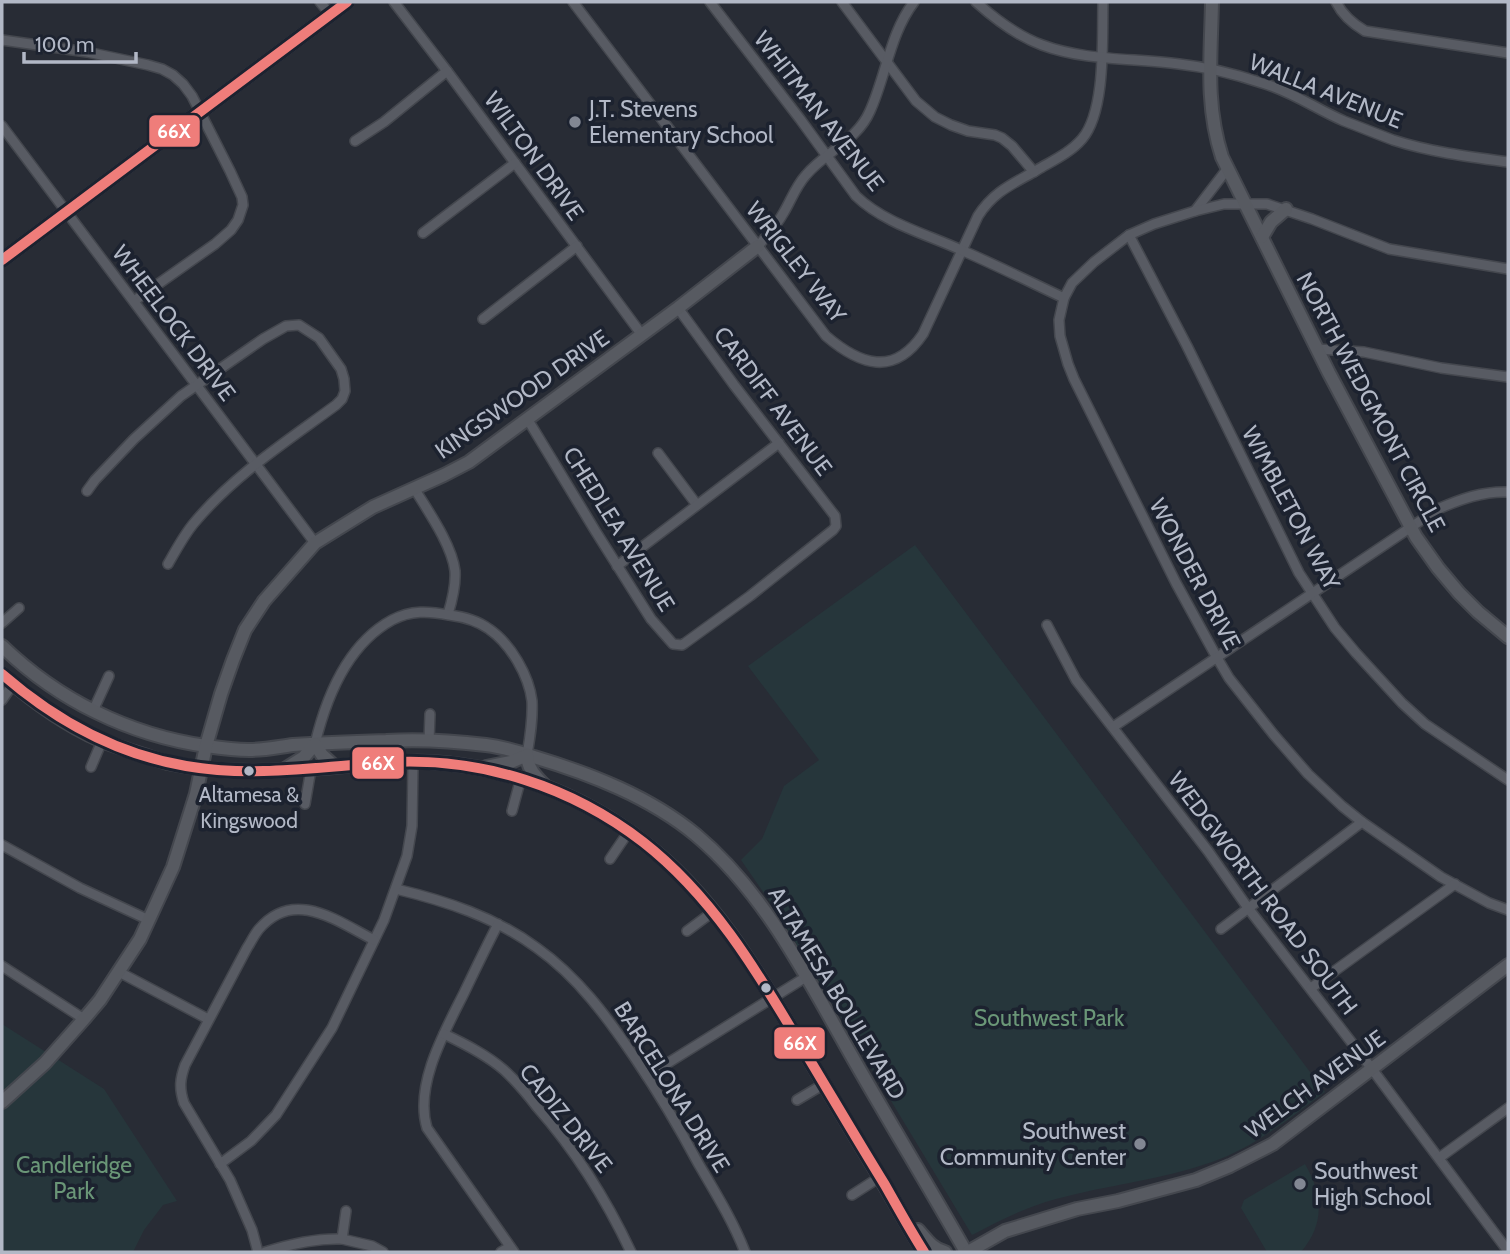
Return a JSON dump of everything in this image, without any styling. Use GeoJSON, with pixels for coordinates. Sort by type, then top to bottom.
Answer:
{"type":"FeatureCollection","features":[{"type":"Feature","properties":{"kind":"main road"},"geometry":{"type":"LineString","coordinates":[[2,260],[346,2]]}},
{"type":"Feature","properties":{"kind":"main road","name":"NORTH WEDGMONT CIRCLE"},"geometry":{"type":"LineString","coordinates":[[1212,2],[1211,101],[1215,133],[1228,168],[1410,527],[1459,593],[1508,637]]}},
{"type":"Feature","properties":{"kind":"main road"},"geometry":{"type":"LineString","coordinates":[[1262,237],[1276,216],[1286,209]]}},
{"type":"Feature","properties":{"kind":"main road","name":"KINGSWOOD DRIVE"},"geometry":{"type":"LineString","coordinates":[[2,1102],[45,1063],[84,1019],[140,939],[173,867],[196,794],[221,694],[245,630],[264,601],[315,543],[373,507],[469,463],[758,246]]}},
{"type":"Feature","properties":{"kind":"main road","name":"ALTAMESA BOULEVARD"},"geometry":{"type":"LineString","coordinates":[[2,646],[74,701],[126,726],[163,737],[206,746],[249,750],[394,740],[488,745],[570,768],[611,785],[679,822],[723,859],[766,911],[967,1252]]}},
{"type":"Feature","properties":{"kind":"main road"},"geometry":{"type":"LineString","coordinates":[[2,674],[40,705],[102,741],[167,763],[251,771],[426,762],[463,765],[521,778],[589,806],[646,843],[714,911],[739,944],[924,1252]]}},
{"type":"Feature","properties":{"kind":"main road"},"geometry":{"type":"LineString","coordinates":[[40,705],[53,687]]}},
{"type":"Feature","properties":{"kind":"main road"},"geometry":{"type":"LineString","coordinates":[[394,740],[409,752],[413,763]]}},
{"type":"Feature","properties":{"kind":"main road"},"geometry":{"type":"LineString","coordinates":[[413,763],[419,750],[428,745],[445,742]]}},
{"type":"Feature","properties":{"kind":"main road"},"geometry":{"type":"LineString","coordinates":[[283,770],[304,757],[315,744],[321,755],[335,766]]}},
{"type":"Feature","properties":{"kind":"main road"},"geometry":{"type":"LineString","coordinates":[[482,768],[511,762],[527,755],[534,775],[546,787]]}},
{"type":"Feature","properties":{"kind":"main road","name":"WELCH AVENUE"},"geometry":{"type":"LineString","coordinates":[[967,1252],[1005,1231],[1077,1209],[1196,1180],[1273,1144],[1508,965]]}},
{"type":"Feature","properties":{"kind":"main road"},"geometry":{"type":"LineString","coordinates":[[897,1206],[926,1241],[939,1251],[945,1252]]}},
{"type":"Feature","properties":{"kind":"street"},"geometry":{"type":"LineString","coordinates":[[320,2],[330,14]]}},
{"type":"Feature","properties":{"kind":"street","name":"WILTON DRIVE"},"geometry":{"type":"LineString","coordinates":[[394,2],[642,335]]}},
{"type":"Feature","properties":{"kind":"street","name":"WRIGLEY WAY"},"geometry":{"type":"LineString","coordinates":[[573,2],[826,335],[853,355],[876,363],[908,353],[916,345],[985,206],[1005,188],[1071,149],[1088,129],[1098,99],[1103,2]]}},
{"type":"Feature","properties":{"kind":"street","name":"WHITMAN AVENUE"},"geometry":{"type":"LineString","coordinates":[[710,2],[865,205],[1064,298]]}},
{"type":"Feature","properties":{"kind":"street"},"geometry":{"type":"LineString","coordinates":[[842,2],[916,101],[935,117],[968,131],[1002,138],[1034,172]]}},
{"type":"Feature","properties":{"kind":"street","name":"KINGSWOOD DRIVE"},"geometry":{"type":"LineString","coordinates":[[758,246],[778,222],[805,176],[859,130],[870,112],[902,22],[914,2]]}},
{"type":"Feature","properties":{"kind":"street","name":"WALLA AVENUE"},"geometry":{"type":"LineString","coordinates":[[975,2],[995,19],[1040,45],[1065,52],[1210,69],[1264,83],[1342,120],[1394,140],[1465,156],[1508,162]]}},
{"type":"Feature","properties":{"kind":"street"},"geometry":{"type":"LineString","coordinates":[[1336,2],[1350,20],[1365,30],[1508,53]]}},
{"type":"Feature","properties":{"kind":"street"},"geometry":{"type":"LineString","coordinates":[[2,40],[87,52],[162,69],[173,75],[192,96],[242,197],[242,213],[231,230],[215,244],[134,301]]}},
{"type":"Feature","properties":{"kind":"street"},"geometry":{"type":"LineString","coordinates":[[355,141],[384,122],[447,71]]}},
{"type":"Feature","properties":{"kind":"street","name":"WHEELOCK DRIVE"},"geometry":{"type":"LineString","coordinates":[[2,126],[315,543]]}},
{"type":"Feature","properties":{"kind":"street"},"geometry":{"type":"LineString","coordinates":[[423,233],[515,163]]}},
{"type":"Feature","properties":{"kind":"street"},"geometry":{"type":"LineString","coordinates":[[1195,211],[1228,168]]}},
{"type":"Feature","properties":{"kind":"street"},"geometry":{"type":"LineString","coordinates":[[1246,203],[1267,204],[1286,209],[1389,249],[1508,268]]}},
{"type":"Feature","properties":{"kind":"street","name":"WONDER DRIVE"},"geometry":{"type":"LineString","coordinates":[[1246,203],[1224,204],[1154,224],[1129,235],[1080,274],[1064,298],[1059,320],[1060,336],[1068,365],[1176,583],[1216,656],[1229,678],[1274,735],[1308,774],[1362,822],[1441,877],[1508,910]]}},
{"type":"Feature","properties":{"kind":"street","name":"WIMBLETON WAY"},"geometry":{"type":"LineString","coordinates":[[1129,235],[1299,573],[1335,628],[1402,703],[1425,724],[1508,780]]}},
{"type":"Feature","properties":{"kind":"street"},"geometry":{"type":"LineString","coordinates":[[483,319],[577,246]]}},
{"type":"Feature","properties":{"kind":"street","name":"CARDIFF AVENUE"},"geometry":{"type":"LineString","coordinates":[[678,308],[836,519],[833,530],[685,643]]}},
{"type":"Feature","properties":{"kind":"street"},"geometry":{"type":"LineString","coordinates":[[87,491],[134,439],[196,384],[263,339],[286,326],[299,325],[319,338],[341,369],[345,391],[342,399],[225,491],[194,523],[168,564]]}},
{"type":"Feature","properties":{"kind":"street"},"geometry":{"type":"LineString","coordinates":[[1317,348],[1364,352],[1441,368],[1508,377]]}},
{"type":"Feature","properties":{"kind":"street","name":"CHEDLEA AVENUE"},"geometry":{"type":"LineString","coordinates":[[528,420],[651,620],[673,644],[685,643]]}},
{"type":"Feature","properties":{"kind":"street"},"geometry":{"type":"LineString","coordinates":[[617,566],[779,443]]}},
{"type":"Feature","properties":{"kind":"street"},"geometry":{"type":"LineString","coordinates":[[658,453],[697,505]]}},
{"type":"Feature","properties":{"kind":"street"},"geometry":{"type":"LineString","coordinates":[[414,488],[437,526],[455,570],[449,614]]}},
{"type":"Feature","properties":{"kind":"street"},"geometry":{"type":"LineString","coordinates":[[1114,727],[1438,509],[1480,494],[1508,492]]}},
{"type":"Feature","properties":{"kind":"street"},"geometry":{"type":"LineString","coordinates":[[2,623],[19,608]]}},
{"type":"Feature","properties":{"kind":"street"},"geometry":{"type":"LineString","coordinates":[[315,744],[321,720],[338,678],[355,653],[392,620],[412,612],[429,611],[459,616],[489,629],[503,642],[518,663],[532,700],[532,728],[527,755]]}},
{"type":"Feature","properties":{"kind":"street","name":"WEDGWORTH ROAD SOUTH"},"geometry":{"type":"LineString","coordinates":[[1047,625],[1076,680],[1506,1245]]}},
{"type":"Feature","properties":{"kind":"street"},"geometry":{"type":"LineString","coordinates":[[93,710],[109,676]]}},
{"type":"Feature","properties":{"kind":"street"},"geometry":{"type":"LineString","coordinates":[[2,700],[13,684]]}},
{"type":"Feature","properties":{"kind":"street"},"geometry":{"type":"LineString","coordinates":[[429,741],[430,714]]}},
{"type":"Feature","properties":{"kind":"street"},"geometry":{"type":"LineString","coordinates":[[91,766],[102,741]]}},
{"type":"Feature","properties":{"kind":"street"},"geometry":{"type":"LineString","coordinates":[[220,1164],[251,1141],[276,1115],[332,1028],[396,890],[407,856],[412,826],[413,763]]}},
{"type":"Feature","properties":{"kind":"street"},"geometry":{"type":"LineString","coordinates":[[305,804],[311,769]]}},
{"type":"Feature","properties":{"kind":"street"},"geometry":{"type":"LineString","coordinates":[[512,811],[521,778]]}},
{"type":"Feature","properties":{"kind":"street"},"geometry":{"type":"LineString","coordinates":[[1221,929],[1362,822]]}},
{"type":"Feature","properties":{"kind":"street"},"geometry":{"type":"LineString","coordinates":[[610,859],[628,831]]}},
{"type":"Feature","properties":{"kind":"street"},"geometry":{"type":"LineString","coordinates":[[2,845],[80,888],[149,920]]}},
{"type":"Feature","properties":{"kind":"street"},"geometry":{"type":"LineString","coordinates":[[1311,988],[1455,884]]}},
{"type":"Feature","properties":{"kind":"street","name":"BARCELONA DRIVE"},"geometry":{"type":"LineString","coordinates":[[396,890],[436,899],[498,924],[554,961],[594,1001],[674,1119],[745,1252]]}},
{"type":"Feature","properties":{"kind":"street"},"geometry":{"type":"LineString","coordinates":[[258,1252],[252,1230],[230,1180],[189,1114],[180,1089],[180,1078],[208,1019],[258,930],[277,915],[296,908],[309,910],[323,914],[374,940]]}},
{"type":"Feature","properties":{"kind":"street"},"geometry":{"type":"LineString","coordinates":[[687,931],[714,911]]}},
{"type":"Feature","properties":{"kind":"street"},"geometry":{"type":"LineString","coordinates":[[498,924],[435,1055],[426,1088],[424,1110],[427,1128],[509,1250]]}},
{"type":"Feature","properties":{"kind":"street"},"geometry":{"type":"LineString","coordinates":[[2,966],[84,1019]]}},
{"type":"Feature","properties":{"kind":"street"},"geometry":{"type":"LineString","coordinates":[[119,972],[208,1019]]}},
{"type":"Feature","properties":{"kind":"street"},"geometry":{"type":"LineString","coordinates":[[647,1076],[806,977]]}},
{"type":"Feature","properties":{"kind":"street","name":"CADIZ DRIVE"},"geometry":{"type":"LineString","coordinates":[[444,1034],[463,1042],[504,1070],[548,1119],[594,1181],[631,1252]]}},
{"type":"Feature","properties":{"kind":"street"},"geometry":{"type":"LineString","coordinates":[[797,1100],[824,1084]]}},
{"type":"Feature","properties":{"kind":"street"},"geometry":{"type":"LineString","coordinates":[[1439,1158],[1508,1108]]}},
{"type":"Feature","properties":{"kind":"street"},"geometry":{"type":"LineString","coordinates":[[852,1195],[880,1177]]}},
{"type":"Feature","properties":{"kind":"street"},"geometry":{"type":"LineString","coordinates":[[342,1239],[346,1211]]}},
{"type":"Feature","properties":{"kind":"street"},"geometry":{"type":"LineString","coordinates":[[265,1252],[328,1239],[342,1239],[372,1246],[383,1252]]}},
{"type":"Feature","properties":{"kind":"green space","name":"Southwest Park"},"geometry":{"type":"Polygon","coordinates":[[[915,545],[1325,1092],[1272,1131],[1228,1156],[1173,1173],[1045,1202],[972,1235],[777,912],[741,860],[762,839],[784,786],[819,760],[748,666],[915,545]]]}},
{"type":"Feature","properties":{"kind":"green space","name":"Candleridge Park"},"geometry":{"type":"Polygon","coordinates":[[[2,1024],[104,1089],[177,1201],[163,1205],[144,1230],[133,1252],[2,1252],[2,1024]]]}},
{"type":"Feature","properties":{"kind":"green space"},"geometry":{"type":"Polygon","coordinates":[[[1305,1164],[1318,1198],[1318,1220],[1314,1231],[1301,1252],[1267,1252],[1241,1208],[1244,1200],[1305,1164]]]}},
{"type":"Feature","properties":{"kind":"transit line","name":"66X"},"geometry":{"type":"LineString","coordinates":[[2,260],[347,2]]}},
{"type":"Feature","properties":{"kind":"transit line","name":"66X"},"geometry":{"type":"LineString","coordinates":[[2,674],[43,706],[88,733],[111,744],[160,760],[186,766],[238,771],[393,762],[460,765],[493,771],[556,791],[616,823],[643,842],[690,885],[730,934],[783,1015],[924,1252]]}},
{"type":"Feature","properties":{"kind":"place","name":"J.T. Stevens Elementary School"},"geometry":{"type":"Point","coordinates":[575,122]}},
{"type":"Feature","properties":{"kind":"place","name":"Altamesa & Kingswood"},"geometry":{"type":"Point","coordinates":[249,771]}},
{"type":"Feature","properties":{"kind":"place","name":"Southwest Community Center"},"geometry":{"type":"Point","coordinates":[1140,1144]}},
{"type":"Feature","properties":{"kind":"place","name":"Southwest High School"},"geometry":{"type":"Point","coordinates":[1300,1184]}}]}
